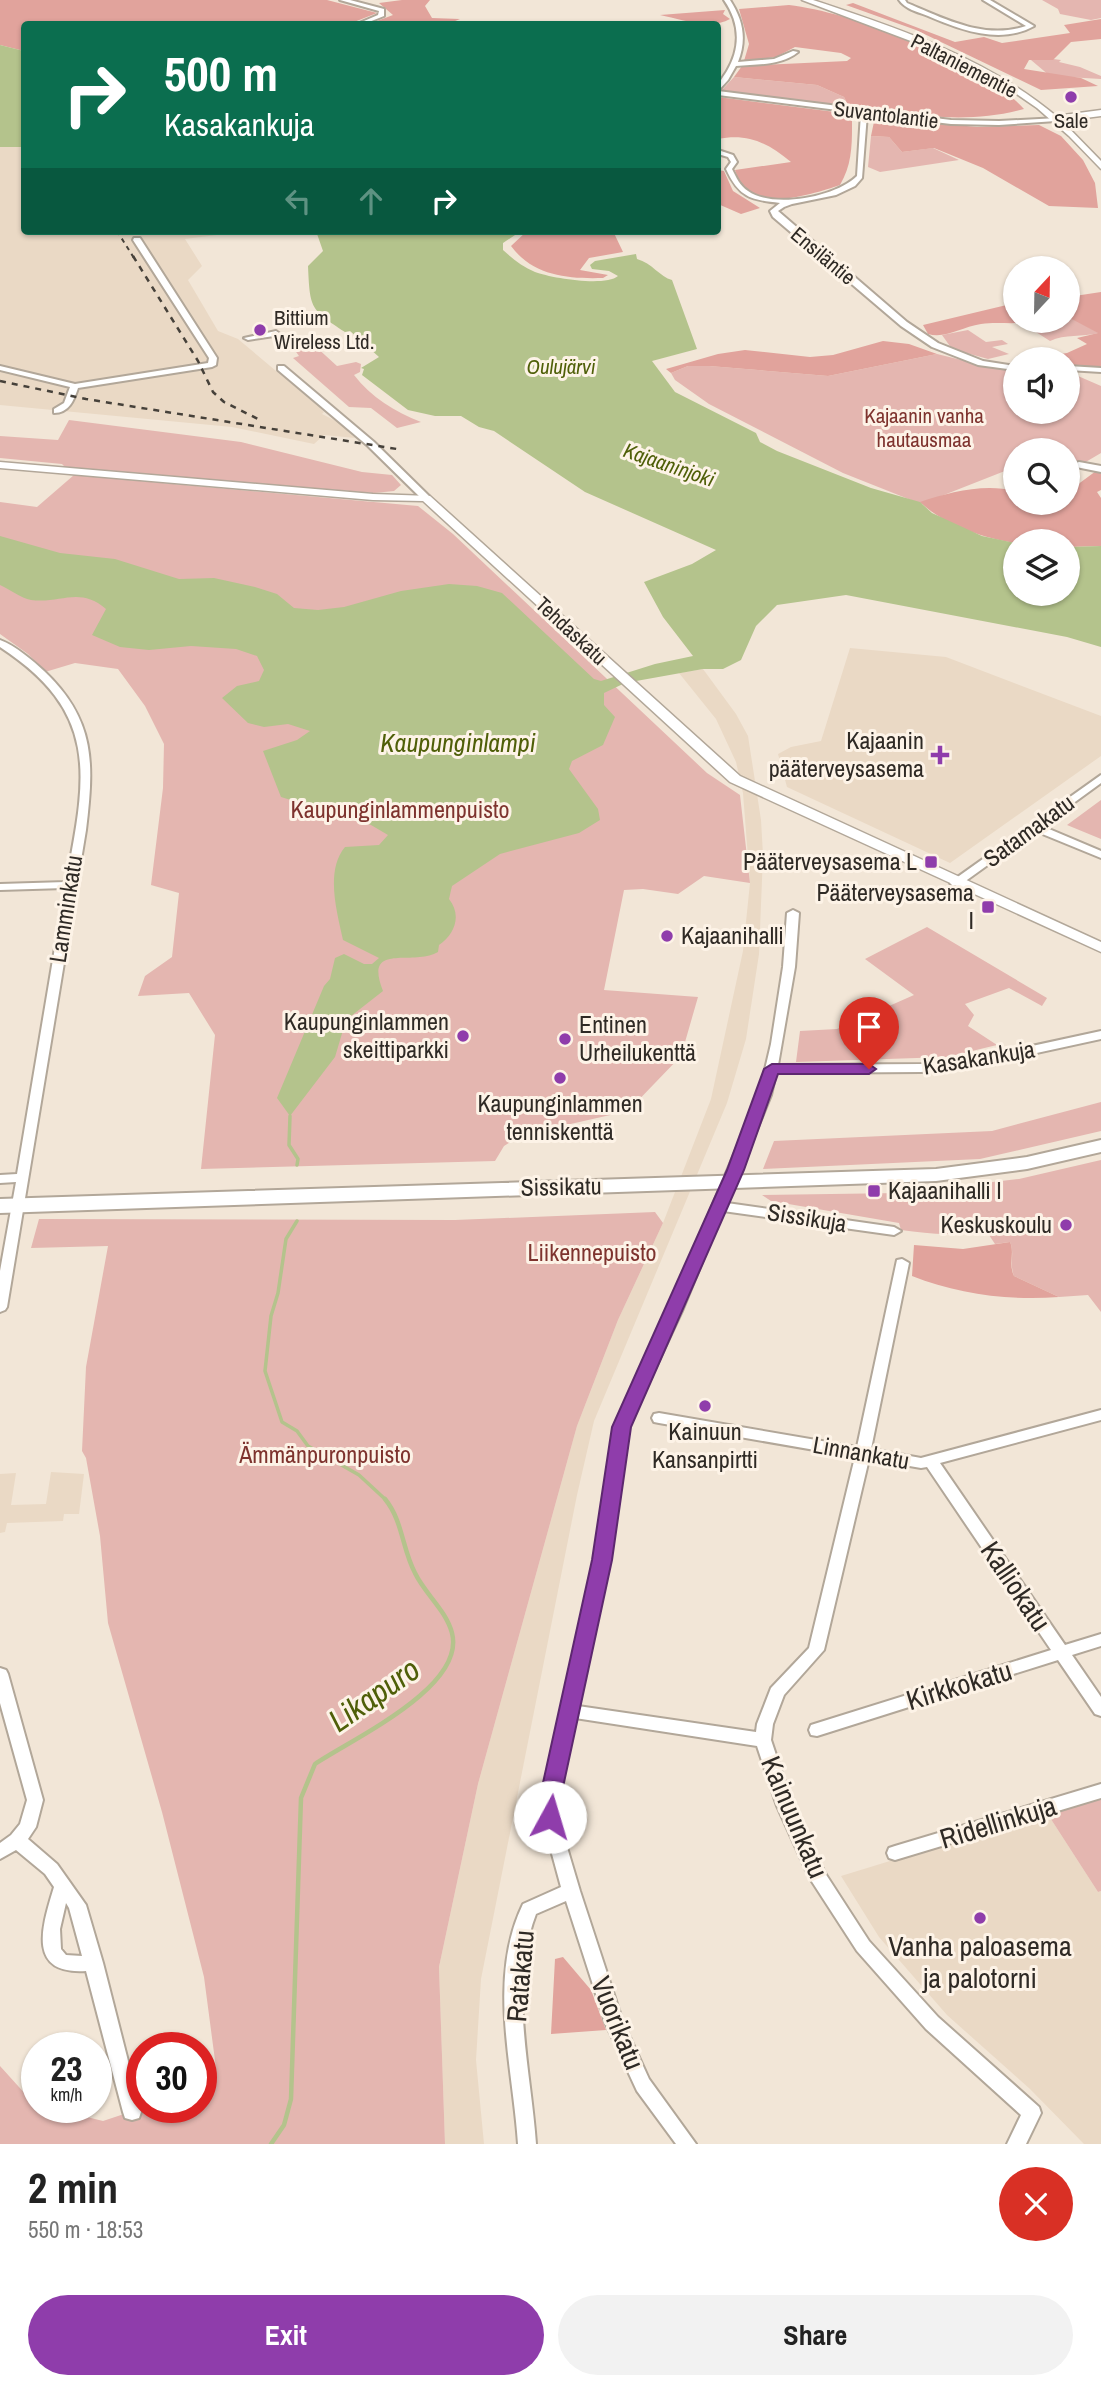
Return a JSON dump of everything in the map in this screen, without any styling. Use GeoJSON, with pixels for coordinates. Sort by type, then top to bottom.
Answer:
{"type":"FeatureCollection","features":[{"type":"Feature","properties":{"kind":"main road","name":"Sissikatu"},"geometry":{"type":"LineString","coordinates":[[9,1206],[936,1175],[1027,1163],[1101,1146]]}},
{"type":"Feature","properties":{"kind":"street"},"geometry":{"type":"LineString","coordinates":[[343,0],[382,10],[381,16],[368,21]]}},
{"type":"Feature","properties":{"kind":"street"},"geometry":{"type":"LineString","coordinates":[[721,86],[735,64],[741,42],[736,10],[727,0]]}},
{"type":"Feature","properties":{"kind":"street","name":"Paltaniementie"},"geometry":{"type":"LineString","coordinates":[[806,0],[894,30],[941,51],[1008,87],[1056,119],[1101,166]]}},
{"type":"Feature","properties":{"kind":"street"},"geometry":{"type":"LineString","coordinates":[[816,3],[830,0]]}},
{"type":"Feature","properties":{"kind":"street"},"geometry":{"type":"LineString","coordinates":[[902,0],[905,4],[975,31],[991,32],[1031,26],[986,0]]}},
{"type":"Feature","properties":{"kind":"street"},"geometry":{"type":"LineString","coordinates":[[735,64],[777,60],[789,57],[795,52]]}},
{"type":"Feature","properties":{"kind":"street","name":"Suvantolantie"},"geometry":{"type":"LineString","coordinates":[[721,91],[965,123],[1056,119]]}},
{"type":"Feature","properties":{"kind":"street","name":"Ensiläntie"},"geometry":{"type":"LineString","coordinates":[[864,112],[860,177],[855,183],[836,192],[789,202],[774,211],[783,223],[904,324],[935,345],[981,363],[1003,366]]}},
{"type":"Feature","properties":{"kind":"street"},"geometry":{"type":"LineString","coordinates":[[1056,119],[1101,113]]}},
{"type":"Feature","properties":{"kind":"street"},"geometry":{"type":"LineString","coordinates":[[721,153],[731,156],[734,162],[729,169]]}},
{"type":"Feature","properties":{"kind":"street"},"geometry":{"type":"LineString","coordinates":[[721,168],[729,169]]}},
{"type":"Feature","properties":{"kind":"street"},"geometry":{"type":"LineString","coordinates":[[729,169],[737,188],[774,211]]}},
{"type":"Feature","properties":{"kind":"street"},"geometry":{"type":"LineString","coordinates":[[755,199],[789,202]]}},
{"type":"Feature","properties":{"kind":"street"},"geometry":{"type":"LineString","coordinates":[[0,368],[75,386],[212,365],[214,358],[137,240]]}},
{"type":"Feature","properties":{"kind":"street"},"geometry":{"type":"LineString","coordinates":[[248,338],[276,333],[292,347]]}},
{"type":"Feature","properties":{"kind":"street"},"geometry":{"type":"LineString","coordinates":[[281,368],[376,449],[426,498]]}},
{"type":"Feature","properties":{"kind":"street"},"geometry":{"type":"LineString","coordinates":[[1080,369],[1101,370]]}},
{"type":"Feature","properties":{"kind":"street"},"geometry":{"type":"LineString","coordinates":[[57,411],[68,404],[75,386]]}},
{"type":"Feature","properties":{"kind":"street"},"geometry":{"type":"LineString","coordinates":[[0,465],[360,496],[426,498]]}},
{"type":"Feature","properties":{"kind":"street"},"geometry":{"type":"LineString","coordinates":[[1080,465],[1101,469]]}},
{"type":"Feature","properties":{"kind":"street","name":"Tehdaskatu"},"geometry":{"type":"LineString","coordinates":[[426,498],[734,779],[1101,948]]}},
{"type":"Feature","properties":{"kind":"street","name":"Lamminkatu"},"geometry":{"type":"LineString","coordinates":[[0,643],[35,668],[54,687],[74,716],[87,762],[85,790],[22,1178],[9,1206],[0,1307]]}},
{"type":"Feature","properties":{"kind":"street","name":"Satamakatu"},"geometry":{"type":"LineString","coordinates":[[956,883],[1101,778]]}},
{"type":"Feature","properties":{"kind":"street"},"geometry":{"type":"LineString","coordinates":[[1035,827],[1101,855]]}},
{"type":"Feature","properties":{"kind":"street"},"geometry":{"type":"LineString","coordinates":[[0,887],[70,885]]}},
{"type":"Feature","properties":{"kind":"street"},"geometry":{"type":"LineString","coordinates":[[571,1891],[550,1817],[550,1801],[602,1560],[621,1427],[675,1311],[765,1094],[772,1069],[789,967],[793,913]]}},
{"type":"Feature","properties":{"kind":"street","name":"Kasakankuja"},"geometry":{"type":"LineString","coordinates":[[772,1069],[921,1068],[981,1060],[1101,1035]]}},
{"type":"Feature","properties":{"kind":"street"},"geometry":{"type":"LineString","coordinates":[[0,1179],[22,1178]]}},
{"type":"Feature","properties":{"kind":"street","name":"Sissikuja"},"geometry":{"type":"LineString","coordinates":[[719,1206],[784,1213],[836,1224],[894,1231]]}},
{"type":"Feature","properties":{"kind":"street","name":"Kainuunkatu"},"geometry":{"type":"LineString","coordinates":[[902,1264],[863,1453],[816,1650],[777,1692],[765,1724],[763,1740],[785,1806],[818,1877],[863,1946],[932,2023],[1032,2113],[1016,2144]]}},
{"type":"Feature","properties":{"kind":"street","name":"Linnankatu"},"geometry":{"type":"LineString","coordinates":[[659,1418],[921,1463],[1101,1415]]}},
{"type":"Feature","properties":{"kind":"street","name":"Kalliokatu"},"geometry":{"type":"LineString","coordinates":[[931,1462],[1101,1710]]}},
{"type":"Feature","properties":{"kind":"street","name":"Kirkkokatu"},"geometry":{"type":"LineString","coordinates":[[817,1730],[1101,1640]]}},
{"type":"Feature","properties":{"kind":"street"},"geometry":{"type":"LineString","coordinates":[[0,1674],[34,1800],[28,1827],[17,1840],[0,1852]]}},
{"type":"Feature","properties":{"kind":"street"},"geometry":{"type":"LineString","coordinates":[[569,1711],[763,1740]]}},
{"type":"Feature","properties":{"kind":"street","name":"Ridellinkuja"},"geometry":{"type":"LineString","coordinates":[[895,1853],[1101,1791]]}},
{"type":"Feature","properties":{"kind":"street"},"geometry":{"type":"LineString","coordinates":[[17,1840],[51,1868],[77,1905],[126,2088]]}},
{"type":"Feature","properties":{"kind":"street"},"geometry":{"type":"LineString","coordinates":[[63,1885],[50,1929],[52,1951],[58,1960],[69,1966],[94,1963]]}},
{"type":"Feature","properties":{"kind":"street","name":"Ratakatu"},"geometry":{"type":"LineString","coordinates":[[527,2144],[526,2113],[514,2037],[518,1940],[529,1909],[571,1891]]}},
{"type":"Feature","properties":{"kind":"street","name":"Vuorikatu"},"geometry":{"type":"LineString","coordinates":[[571,1891],[614,2022],[643,2085],[687,2144]]}},
{"type":"Feature","properties":{"kind":"shaded area"},"geometry":{"type":"Polygon","coordinates":[[[0,0],[327,0],[377,13],[357,21],[21,21],[21,50],[0,45],[0,0]]]}},
{"type":"Feature","properties":{"kind":"shaded area"},"geometry":{"type":"Polygon","coordinates":[[[430,0],[425,6],[432,18],[460,19],[377,21],[393,15],[379,3],[430,0]]]}},
{"type":"Feature","properties":{"kind":"shaded area"},"geometry":{"type":"Polygon","coordinates":[[[853,3],[955,42],[984,37],[1002,43],[1070,33],[1064,25],[1101,19],[1101,39],[1071,42],[1053,60],[1029,60],[1024,69],[1081,78],[1098,86],[1041,90],[916,30],[846,5],[853,3]]]}},
{"type":"Feature","properties":{"kind":"shaded area"},"geometry":{"type":"Polygon","coordinates":[[[789,5],[880,29],[948,57],[1004,91],[1024,109],[979,117],[910,115],[842,106],[846,101],[844,97],[817,85],[734,77],[742,66],[847,61],[851,58],[841,53],[795,47],[776,57],[744,61],[749,44],[739,9],[789,5]]]}},
{"type":"Feature","properties":{"kind":"shaded area"},"geometry":{"type":"Polygon","coordinates":[[[725,10],[723,14],[730,19],[721,22],[686,21],[660,15],[725,10]]]}},
{"type":"Feature","properties":{"kind":"shaded area"},"geometry":{"type":"Polygon","coordinates":[[[721,97],[843,113],[852,117],[850,160],[840,185],[803,196],[773,199],[748,194],[740,186],[735,170],[791,162],[757,141],[721,138],[721,97]]]}},
{"type":"Feature","properties":{"kind":"shaded area"},"geometry":{"type":"Polygon","coordinates":[[[875,117],[977,127],[1039,125],[1061,136],[1083,160],[1095,183],[1098,208],[1049,206],[983,168],[934,148],[902,152],[889,137],[871,136],[875,117]]]}},
{"type":"Feature","properties":{"kind":"shaded area"},"geometry":{"type":"Polygon","coordinates":[[[21,146],[21,235],[217,235],[185,239],[202,266],[188,280],[218,331],[238,339],[319,407],[324,412],[322,414],[338,422],[355,438],[324,435],[314,444],[232,427],[0,405],[0,147],[21,146]]]}},
{"type":"Feature","properties":{"kind":"shaded area"},"geometry":{"type":"Polygon","coordinates":[[[721,170],[724,171],[733,191],[760,208],[741,214],[721,205],[721,170]]]}},
{"type":"Feature","properties":{"kind":"shaded area"},"geometry":{"type":"Polygon","coordinates":[[[523,235],[615,235],[623,252],[589,258],[580,270],[608,275],[603,278],[577,278],[541,270],[520,256],[511,246],[523,235]]]}},
{"type":"Feature","properties":{"kind":"shaded area"},"geometry":{"type":"Polygon","coordinates":[[[1101,292],[1101,368],[1080,367],[1080,347],[1087,344],[1077,338],[1098,333],[1080,323],[1080,295],[1101,292]]]}},
{"type":"Feature","properties":{"kind":"shaded area"},"geometry":{"type":"Polygon","coordinates":[[[1003,306],[1003,323],[974,325],[941,335],[928,334],[923,325],[1003,306]]]}},
{"type":"Feature","properties":{"kind":"shaded area"},"geometry":{"type":"Polygon","coordinates":[[[883,341],[909,344],[937,354],[828,376],[709,366],[688,366],[671,373],[666,369],[718,354],[745,350],[810,357],[833,355],[883,341]]]}},
{"type":"Feature","properties":{"kind":"shaded area"},"geometry":{"type":"Polygon","coordinates":[[[1096,471],[1101,472],[1101,490],[1097,492],[1101,498],[1101,546],[1080,547],[1080,529],[1003,529],[1003,541],[990,538],[952,524],[920,502],[955,492],[992,488],[1003,489],[1003,515],[1080,515],[1080,483],[1096,471]]]}},
{"type":"Feature","properties":{"kind":"shaded area","name":"Kajaanin pääterveysasema"},"geometry":{"type":"Polygon","coordinates":[[[850,648],[946,657],[1101,716],[1101,756],[950,863],[787,787],[778,754],[791,747],[821,741],[850,648]]]}},
{"type":"Feature","properties":{"kind":"shaded area"},"geometry":{"type":"Polygon","coordinates":[[[703,669],[736,714],[748,736],[761,820],[763,855],[759,954],[746,1039],[727,1103],[594,1421],[481,1979],[476,2060],[484,2144],[445,2144],[439,1967],[478,1784],[577,1426],[618,1320],[663,1223],[711,1099],[743,951],[750,883],[743,793],[736,762],[716,719],[679,673],[703,669]]]}},
{"type":"Feature","properties":{"kind":"shaded area"},"geometry":{"type":"Polygon","coordinates":[[[1010,1242],[1014,1276],[1059,1297],[984,1295],[912,1276],[914,1245],[963,1249],[1010,1242]]]}},
{"type":"Feature","properties":{"kind":"shaded area"},"geometry":{"type":"Polygon","coordinates":[[[51,1472],[84,1474],[79,1514],[64,1514],[63,1521],[7,1523],[5,1532],[0,1533],[0,1474],[16,1473],[11,1505],[46,1504],[51,1472]]]}},
{"type":"Feature","properties":{"kind":"shaded area"},"geometry":{"type":"Polygon","coordinates":[[[1047,1813],[1098,1892],[1101,1891],[1101,2144],[1084,2144],[1030,2089],[947,2015],[879,1937],[841,1876],[1047,1813]]]}},
{"type":"Feature","properties":{"kind":"shaded area"},"geometry":{"type":"Polygon","coordinates":[[[563,1957],[591,1990],[606,2030],[551,2034],[555,1959],[563,1957]]]}},
{"type":"Feature","properties":{"kind":"green space"},"geometry":{"type":"Polygon","coordinates":[[[1042,0],[1101,0],[1101,18],[1091,20],[1060,14],[1058,9],[1042,0]]]}},
{"type":"Feature","properties":{"kind":"green space"},"geometry":{"type":"Polygon","coordinates":[[[1046,58],[1080,67],[1101,76],[1101,79],[1050,76],[1031,60],[1046,58]]]}},
{"type":"Feature","properties":{"kind":"green space"},"geometry":{"type":"Polygon","coordinates":[[[734,77],[817,85],[844,97],[846,101],[841,106],[722,90],[734,77]]]}},
{"type":"Feature","properties":{"kind":"green space"},"geometry":{"type":"Polygon","coordinates":[[[871,136],[889,137],[902,152],[933,148],[959,160],[880,172],[868,167],[871,136]]]}},
{"type":"Feature","properties":{"kind":"green space"},"geometry":{"type":"Polygon","coordinates":[[[1080,323],[1099,333],[1062,337],[1050,341],[1038,333],[1080,333],[1080,323]]]}},
{"type":"Feature","properties":{"kind":"green space"},"geometry":{"type":"Polygon","coordinates":[[[968,330],[986,342],[1002,340],[1008,344],[992,347],[1003,352],[1003,355],[988,359],[952,349],[942,335],[968,330]]]}},
{"type":"Feature","properties":{"kind":"green space"},"geometry":{"type":"Polygon","coordinates":[[[314,345],[337,366],[356,362],[361,364],[360,372],[354,375],[368,390],[393,409],[421,422],[397,428],[371,408],[349,407],[293,358],[299,356],[294,349],[314,345]]]}},
{"type":"Feature","properties":{"kind":"green space","name":"Kajaanin vanha hautausmaa"},"geometry":{"type":"Polygon","coordinates":[[[937,354],[1003,369],[1003,424],[1080,424],[1080,377],[1101,386],[1101,453],[1084,463],[1080,462],[1080,438],[1003,438],[1003,472],[921,504],[843,473],[709,404],[675,380],[671,373],[688,366],[709,366],[828,376],[937,354]]]}},
{"type":"Feature","properties":{"kind":"green space"},"geometry":{"type":"Polygon","coordinates":[[[69,420],[241,442],[362,472],[392,475],[401,485],[394,491],[374,493],[81,469],[65,467],[62,464],[0,458],[0,436],[58,440],[69,420]]]}},
{"type":"Feature","properties":{"kind":"green space","name":"Kaupunginlammenpuisto"},"geometry":{"type":"Polygon","coordinates":[[[74,475],[418,506],[453,534],[707,773],[740,795],[750,883],[704,876],[678,894],[643,889],[624,890],[604,990],[698,997],[681,1056],[628,1111],[522,1135],[504,1146],[495,1161],[201,1169],[215,1035],[189,993],[138,996],[145,976],[172,957],[179,893],[151,885],[163,788],[164,744],[145,706],[118,669],[75,663],[45,672],[28,654],[0,634],[0,502],[37,507],[74,475]]]}},
{"type":"Feature","properties":{"kind":"green space"},"geometry":{"type":"Polygon","coordinates":[[[1101,800],[1101,839],[1067,825],[1101,800]]]}},
{"type":"Feature","properties":{"kind":"green space"},"geometry":{"type":"Polygon","coordinates":[[[927,927],[1047,998],[1042,1006],[1009,988],[965,1004],[974,1015],[968,1026],[997,1045],[947,1057],[796,1062],[800,1031],[837,1029],[914,995],[865,959],[927,927]]]}},
{"type":"Feature","properties":{"kind":"green space"},"geometry":{"type":"Polygon","coordinates":[[[1101,1102],[1101,1131],[980,1159],[763,1169],[774,1141],[992,1131],[1101,1102]]]}},
{"type":"Feature","properties":{"kind":"green space"},"geometry":{"type":"Polygon","coordinates":[[[1101,1160],[1101,1312],[1088,1295],[1059,1297],[1014,1276],[1010,1242],[995,1244],[985,1229],[954,1234],[901,1230],[899,1223],[771,1201],[762,1195],[900,1193],[1019,1179],[1101,1160]]]}},
{"type":"Feature","properties":{"kind":"green space","name":"Ämmänpuronpuisto"},"geometry":{"type":"Polygon","coordinates":[[[655,1212],[663,1223],[618,1320],[577,1426],[478,1784],[439,1967],[445,2144],[0,2144],[0,2066],[21,2089],[21,2123],[112,2123],[112,2118],[126,2113],[126,2123],[217,2123],[217,2032],[211,2032],[204,1977],[162,1812],[108,1623],[100,1536],[86,1458],[82,1451],[86,1367],[108,1246],[31,1248],[39,1219],[455,1220],[655,1212]]]}},
{"type":"Feature","properties":{"kind":"green space"},"geometry":{"type":"Polygon","coordinates":[[[1101,1796],[1101,1891],[1098,1892],[1047,1813],[1101,1796]]]}},
{"type":"Feature","properties":{"kind":"water"},"geometry":{"type":"Polygon","coordinates":[[[0,45],[21,50],[21,147],[0,147],[0,45]]]}},
{"type":"Feature","properties":{"kind":"water"},"geometry":{"type":"Polygon","coordinates":[[[317,235],[515,235],[503,243],[503,250],[522,265],[553,277],[578,280],[602,281],[618,276],[609,271],[592,269],[590,265],[595,261],[636,254],[637,259],[672,280],[697,349],[652,361],[675,392],[756,433],[760,442],[777,451],[871,488],[920,502],[932,513],[982,536],[1003,540],[1003,606],[1080,606],[1080,547],[1101,546],[1101,647],[1067,637],[846,595],[777,605],[756,626],[741,660],[723,669],[703,669],[625,683],[604,693],[604,705],[615,717],[603,745],[572,761],[569,769],[598,809],[600,820],[579,833],[500,854],[452,886],[449,899],[455,911],[455,924],[445,941],[439,945],[438,952],[428,956],[394,958],[380,966],[379,976],[383,991],[346,1020],[335,1057],[290,1116],[277,1098],[324,986],[330,979],[335,958],[344,954],[364,964],[372,964],[379,958],[343,940],[334,892],[335,868],[345,847],[379,845],[388,835],[371,825],[281,797],[263,751],[297,740],[310,731],[288,724],[264,727],[248,723],[222,698],[237,686],[259,681],[264,670],[257,656],[236,649],[191,646],[149,650],[120,647],[92,635],[106,609],[96,602],[78,597],[31,600],[0,585],[0,536],[60,553],[115,559],[179,579],[214,578],[255,587],[277,594],[294,608],[318,610],[344,607],[401,591],[449,584],[477,586],[502,593],[594,679],[601,681],[655,664],[693,656],[663,617],[644,582],[692,564],[716,550],[585,492],[494,431],[479,427],[461,416],[435,416],[408,410],[362,375],[364,369],[361,368],[379,357],[350,331],[345,332],[314,307],[308,266],[323,251],[317,235]]]}},
{"type":"Feature","properties":{"kind":"waterway"},"geometry":{"type":"LineString","coordinates":[[290,1116],[289,1145],[298,1159],[297,1165]]}},
{"type":"Feature","properties":{"kind":"waterway","name":"Likapuro"},"geometry":{"type":"LineString","coordinates":[[297,1221],[286,1239],[278,1293],[271,1316],[265,1371],[282,1422],[297,1431],[308,1446],[359,1475],[385,1499]]}},
{"type":"Feature","properties":{"kind":"waterway","name":"Likapuro"},"geometry":{"type":"LineString","coordinates":[[271,2144],[284,2125],[291,2099],[301,1798],[315,1764],[378,1726],[425,1692],[442,1673],[452,1653],[452,1633],[449,1625],[415,1573],[395,1516],[385,1499]]}},
{"type":"Feature","properties":{"kind":"railway"},"geometry":{"type":"LineString","coordinates":[[120,235],[134,258]]}},
{"type":"Feature","properties":{"kind":"railway"},"geometry":{"type":"LineString","coordinates":[[133,256],[198,361],[213,392],[224,402],[262,421]]}},
{"type":"Feature","properties":{"kind":"railway"},"geometry":{"type":"LineString","coordinates":[[0,381],[86,399],[397,449]]}},
{"type":"Feature","properties":{"kind":"place","name":"Sale"},"geometry":{"type":"Point","coordinates":[1071,97]}},
{"type":"Feature","properties":{"kind":"place","name":"Bittium Wireless Ltd."},"geometry":{"type":"Point","coordinates":[260,330]}},
{"type":"Feature","properties":{"kind":"place","name":"Kajaanin pääterveysasema"},"geometry":{"type":"Point","coordinates":[940,755]}},
{"type":"Feature","properties":{"kind":"place","name":"Pääterveysasema L"},"geometry":{"type":"Point","coordinates":[931,862]}},
{"type":"Feature","properties":{"kind":"place","name":"Pääterveysasema I"},"geometry":{"type":"Point","coordinates":[988,907]}},
{"type":"Feature","properties":{"kind":"place","name":"Kajaanihalli"},"geometry":{"type":"Point","coordinates":[667,936]}},
{"type":"Feature","properties":{"kind":"place","name":"Kaupunginlammen skeittiparkki"},"geometry":{"type":"Point","coordinates":[463,1036]}},
{"type":"Feature","properties":{"kind":"place","name":"Entinen Urheilukenttä"},"geometry":{"type":"Point","coordinates":[565,1039]}},
{"type":"Feature","properties":{"kind":"place","name":"Kaupunginlammen tenniskenttä"},"geometry":{"type":"Point","coordinates":[560,1078]}},
{"type":"Feature","properties":{"kind":"place","name":"Kajaanihalli I"},"geometry":{"type":"Point","coordinates":[874,1191]}},
{"type":"Feature","properties":{"kind":"place","name":"Keskuskoulu"},"geometry":{"type":"Point","coordinates":[1066,1225]}},
{"type":"Feature","properties":{"kind":"place","name":"Kainuun Kansanpirtti"},"geometry":{"type":"Point","coordinates":[705,1406]}},
{"type":"Feature","properties":{"kind":"place","name":"Vanha paloasema ja palotorni"},"geometry":{"type":"Point","coordinates":[980,1918]}},
{"type":"Feature","properties":{"kind":"route"},"geometry":{"type":"LineString","coordinates":[[550,1817],[550,1801],[602,1560],[621,1427],[736,1170],[772,1069],[869,1069]]}},
{"type":"Feature","properties":{"kind":"water label","name":"Oulujärvi"},"geometry":{"type":"Point","coordinates":[561,367]}},
{"type":"Feature","properties":{"kind":"water label","name":"Kajaaninjoki"},"geometry":{"type":"Point","coordinates":[669,465]}},
{"type":"Feature","properties":{"kind":"water label","name":"Kaupunginlampi"},"geometry":{"type":"Point","coordinates":[458,743]}},
{"type":"Feature","properties":{"kind":"park label","name":"Liikennepuisto"},"geometry":{"type":"Point","coordinates":[592,1253]}}]}
